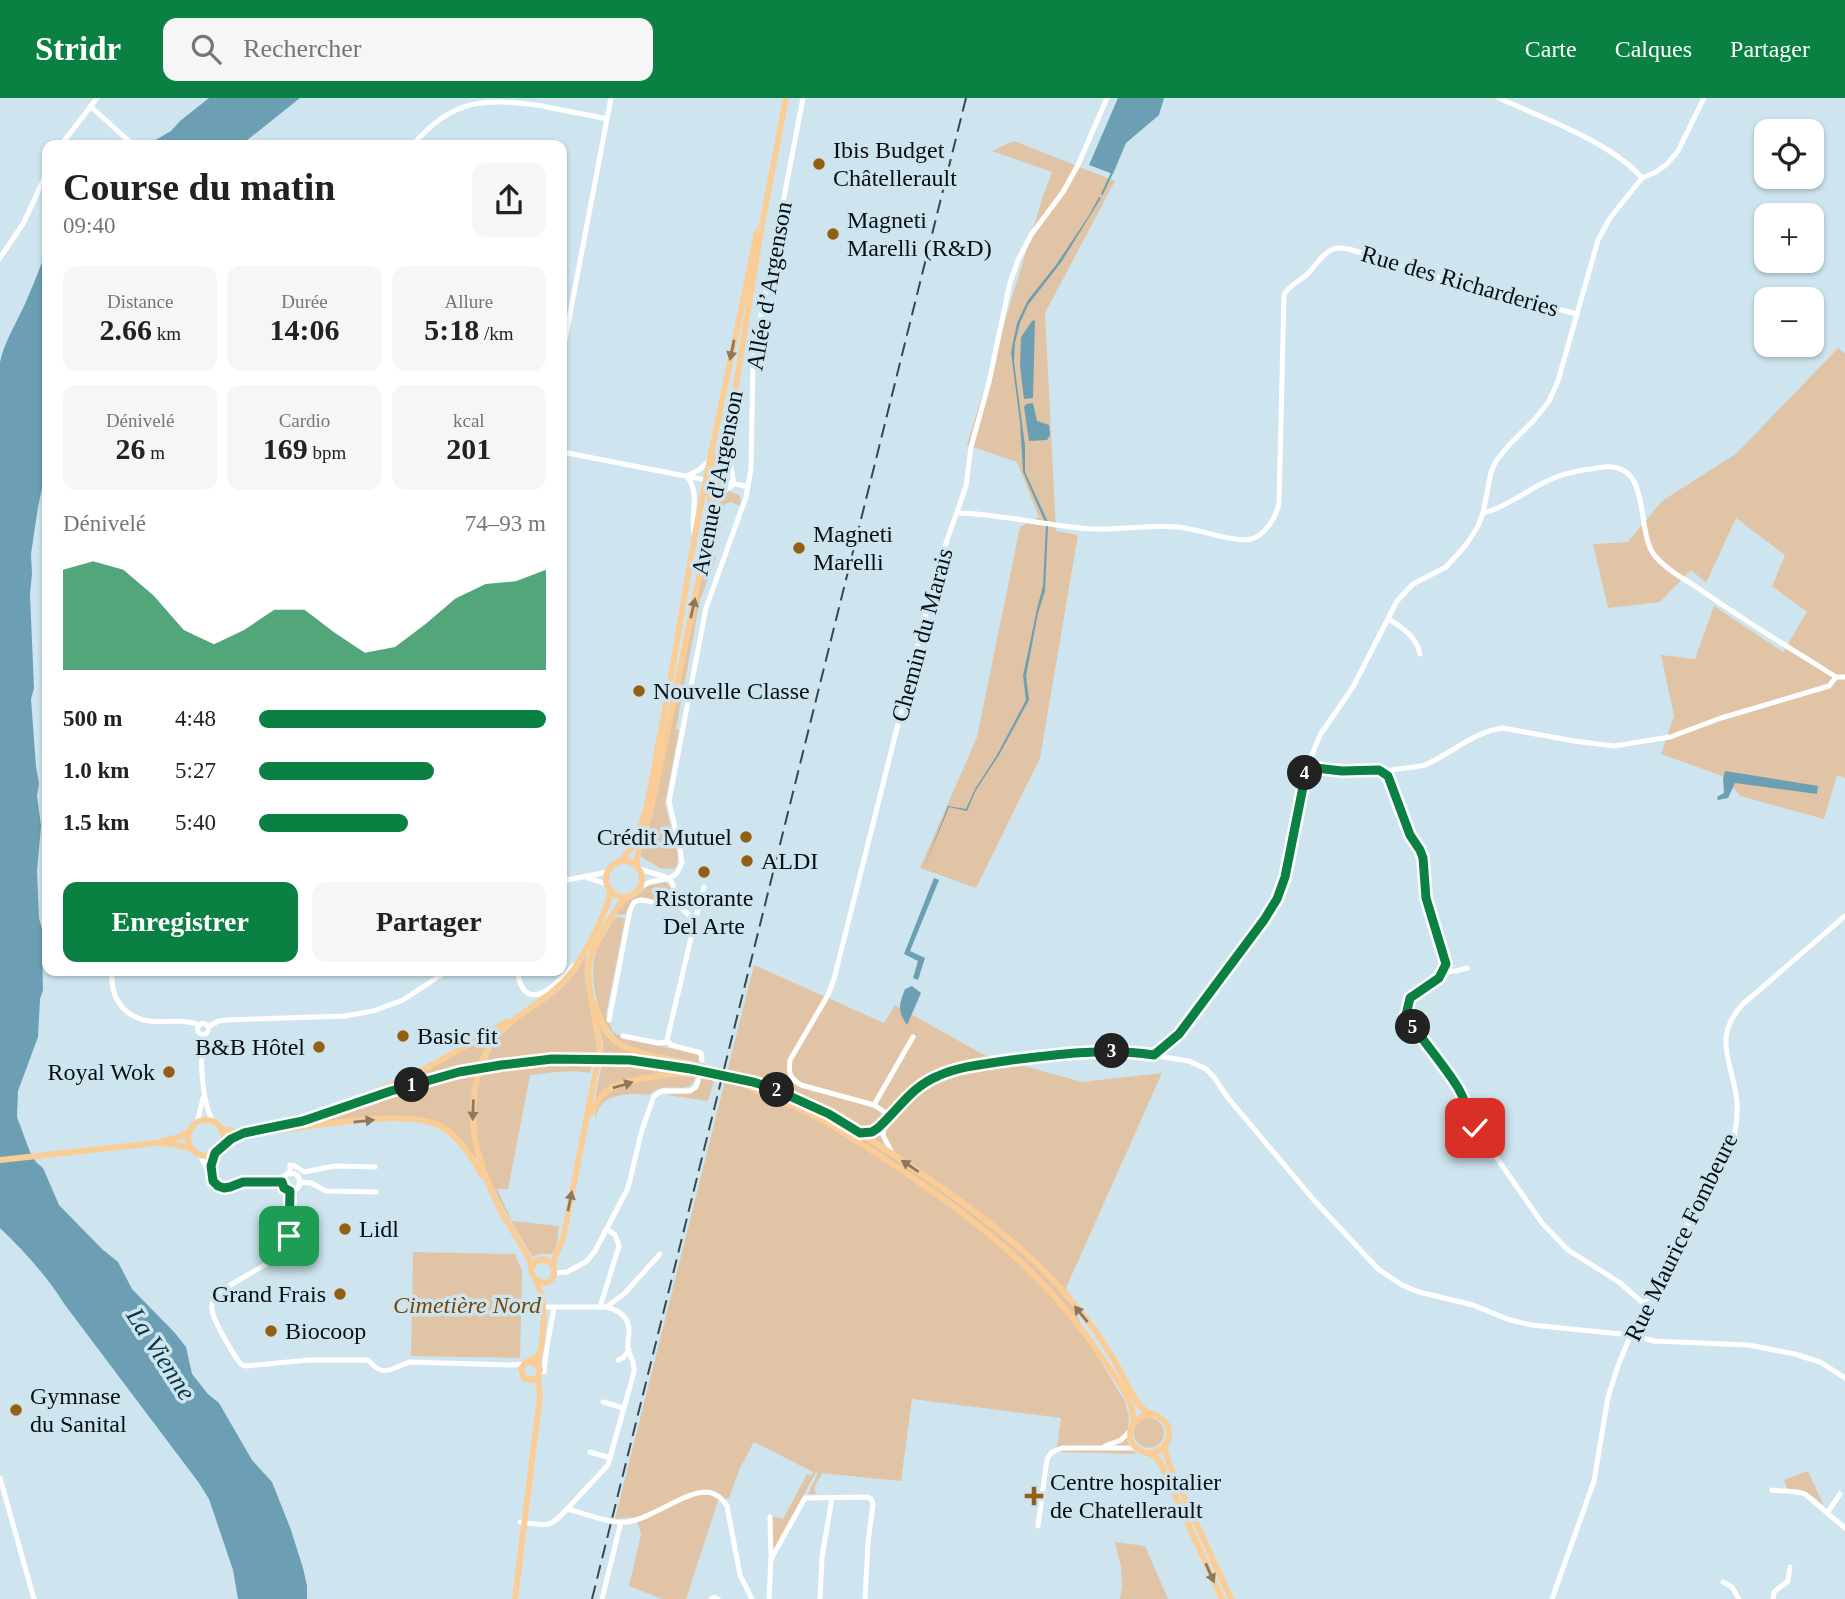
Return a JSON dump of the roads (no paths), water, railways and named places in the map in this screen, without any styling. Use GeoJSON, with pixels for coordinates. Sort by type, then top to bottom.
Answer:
{"type":"FeatureCollection","features":[{"type":"Feature","properties":{"kind":"main road","name":"Avenue d'Argenson"},"geometry":{"type":"LineString","coordinates":[[638,868],[637,857],[653,796],[719,480],[784,98]]}},
{"type":"Feature","properties":{"kind":"main road","name":"Avenue d'Argenson"},"geometry":{"type":"LineString","coordinates":[[621,861],[630,850],[636,835],[650,787],[710,456],[784,98]]}},
{"type":"Feature","properties":{"kind":"main road"},"geometry":{"type":"LineString","coordinates":[[710,456],[719,480]]}},
{"type":"Feature","properties":{"kind":"main road"},"geometry":{"type":"LineString","coordinates":[[706,480],[713,510]]}},
{"type":"Feature","properties":{"kind":"main road"},"geometry":{"type":"LineString","coordinates":[[492,1192],[479,1156],[473,1124],[473,1103],[478,1077],[488,1051],[500,1032],[569,976],[607,905],[607,872],[621,861],[627,861],[638,868],[641,875],[640,887],[634,894],[621,897],[609,888]]}},
{"type":"Feature","properties":{"kind":"main road"},"geometry":{"type":"LineString","coordinates":[[542,1305],[563,1239],[600,1049],[589,973],[590,957],[611,916],[626,897]]}},
{"type":"Feature","properties":{"kind":"main road"},"geometry":{"type":"LineString","coordinates":[[345,1107],[467,1046],[546,997]]}},
{"type":"Feature","properties":{"kind":"main road"},"geometry":{"type":"LineString","coordinates":[[592,998],[606,1031],[620,1045],[704,1067],[715,1074]]}},
{"type":"Feature","properties":{"kind":"main road"},"geometry":{"type":"LineString","coordinates":[[156,1143],[174,1144],[209,1156],[231,1139],[244,1133],[272,1128],[391,1091],[472,1070],[552,1059],[609,1059],[670,1065],[753,1082],[790,1096],[829,1114],[892,1153],[977,1213],[1043,1270],[1093,1328],[1141,1408],[1163,1419],[1168,1426],[1170,1435],[1165,1450],[1169,1464],[1231,1599]]}},
{"type":"Feature","properties":{"kind":"main road"},"geometry":{"type":"LineString","coordinates":[[584,1135],[596,1103],[611,1088],[673,1073],[715,1074]]}},
{"type":"Feature","properties":{"kind":"main road"},"geometry":{"type":"LineString","coordinates":[[737,1080],[844,1133],[911,1177],[981,1226],[1042,1282],[1085,1334],[1123,1390],[1133,1416],[1132,1442],[1138,1448],[1154,1455],[1160,1463],[1222,1599]]}},
{"type":"Feature","properties":{"kind":"main road"},"geometry":{"type":"LineString","coordinates":[[272,1128],[280,1130],[394,1118],[430,1122],[447,1131],[470,1155],[532,1266]]}},
{"type":"Feature","properties":{"kind":"main road"},"geometry":{"type":"LineString","coordinates":[[0,1160],[156,1143],[179,1137],[205,1121],[213,1122],[221,1129],[244,1133]]}},
{"type":"Feature","properties":{"kind":"main road"},"geometry":{"type":"LineString","coordinates":[[218,1151],[224,1140],[221,1129]]}},
{"type":"Feature","properties":{"kind":"main road"},"geometry":{"type":"LineString","coordinates":[[190,1131],[188,1141],[192,1150]]}},
{"type":"Feature","properties":{"kind":"main road"},"geometry":{"type":"LineString","coordinates":[[522,1524],[540,1396],[538,1356],[543,1333],[539,1287],[531,1273],[536,1261],[548,1260],[553,1265]]}},
{"type":"Feature","properties":{"kind":"main road"},"geometry":{"type":"LineString","coordinates":[[535,1280],[549,1280]]}},
{"type":"Feature","properties":{"kind":"main road"},"geometry":{"type":"LineString","coordinates":[[513,1599],[536,1395],[530,1380],[524,1378],[521,1373],[526,1363],[538,1356]]}},
{"type":"Feature","properties":{"kind":"main road"},"geometry":{"type":"LineString","coordinates":[[526,1363],[534,1362],[538,1366]]}},
{"type":"Feature","properties":{"kind":"main road"},"geometry":{"type":"LineString","coordinates":[[530,1380],[541,1374]]}},
{"type":"Feature","properties":{"kind":"main road"},"geometry":{"type":"LineString","coordinates":[[1132,1427],[1142,1416],[1156,1415]]}},
{"type":"Feature","properties":{"kind":"main road"},"geometry":{"type":"LineString","coordinates":[[1147,1453],[1158,1451],[1166,1445]]}},
{"type":"Feature","properties":{"kind":"street"},"geometry":{"type":"LineString","coordinates":[[65,140],[97,98]]}},
{"type":"Feature","properties":{"kind":"street"},"geometry":{"type":"LineString","coordinates":[[567,330],[611,98]]}},
{"type":"Feature","properties":{"kind":"street","name":"Allée d’Argenson"},"geometry":{"type":"LineString","coordinates":[[670,878],[680,869],[682,857],[669,801],[707,602],[744,505],[748,487],[753,359],[803,98]]}},
{"type":"Feature","properties":{"kind":"street","name":"Chemin du Marais"},"geometry":{"type":"LineString","coordinates":[[889,1115],[874,1105],[801,1085],[791,1079],[788,1070],[790,1060],[828,995],[834,979],[937,569],[966,486],[971,447],[989,382],[1010,283],[1031,235],[1063,192],[1078,165],[1107,98]]}},
{"type":"Feature","properties":{"kind":"street"},"geometry":{"type":"LineString","coordinates":[[1499,98],[1614,153],[1631,165],[1642,178]]}},
{"type":"Feature","properties":{"kind":"street"},"geometry":{"type":"LineString","coordinates":[[1154,1055],[1179,1034],[1277,899],[1285,877],[1307,767],[1320,735],[1353,687],[1397,601],[1413,584],[1453,561],[1472,536],[1483,513],[1491,472],[1496,461],[1549,401],[1558,381],[1598,240],[1610,218],[1642,178],[1656,172],[1673,158],[1704,98]]}},
{"type":"Feature","properties":{"kind":"street"},"geometry":{"type":"LineString","coordinates":[[417,140],[428,127],[448,112],[482,100],[507,100],[607,119]]}},
{"type":"Feature","properties":{"kind":"street"},"geometry":{"type":"LineString","coordinates":[[90,106],[128,140]]}},
{"type":"Feature","properties":{"kind":"street"},"geometry":{"type":"LineString","coordinates":[[0,258],[2,250],[29,212],[42,183]]}},
{"type":"Feature","properties":{"kind":"street","name":"Rue des Richarderies"},"geometry":{"type":"LineString","coordinates":[[958,513],[1080,528],[1173,526],[1240,539],[1260,536],[1278,511],[1279,503],[1284,295],[1287,289],[1306,275],[1324,254],[1331,250],[1349,249],[1446,280],[1577,314]]}},
{"type":"Feature","properties":{"kind":"street"},"geometry":{"type":"LineString","coordinates":[[731,415],[733,424],[730,464],[734,484]]}},
{"type":"Feature","properties":{"kind":"street"},"geometry":{"type":"LineString","coordinates":[[567,453],[748,487]]}},
{"type":"Feature","properties":{"kind":"street"},"geometry":{"type":"LineString","coordinates":[[687,476],[699,470],[710,456]]}},
{"type":"Feature","properties":{"kind":"street"},"geometry":{"type":"LineString","coordinates":[[1483,513],[1494,511],[1541,483],[1564,473],[1609,466],[1619,468],[1627,472],[1636,485],[1647,541],[1655,556],[1664,565],[1836,677],[1845,677]]}},
{"type":"Feature","properties":{"kind":"street"},"geometry":{"type":"LineString","coordinates":[[687,476],[695,492],[692,525],[695,539]]}},
{"type":"Feature","properties":{"kind":"street"},"geometry":{"type":"LineString","coordinates":[[715,498],[734,484]]}},
{"type":"Feature","properties":{"kind":"street"},"geometry":{"type":"LineString","coordinates":[[1388,619],[1411,637],[1420,654]]}},
{"type":"Feature","properties":{"kind":"street"},"geometry":{"type":"LineString","coordinates":[[1384,773],[1391,769],[1425,765],[1480,735],[1503,728],[1614,746],[1670,737],[1721,718],[1829,686],[1836,677]]}},
{"type":"Feature","properties":{"kind":"street"},"geometry":{"type":"LineString","coordinates":[[1307,767],[1342,771],[1379,770],[1388,776],[1410,835],[1423,858],[1426,898],[1446,964],[1439,978],[1410,998],[1406,1015],[1455,1083],[1468,1106],[1475,1128],[1542,1223],[1568,1251],[1619,1282],[1644,1304]]}},
{"type":"Feature","properties":{"kind":"street"},"geometry":{"type":"LineString","coordinates":[[638,868],[670,878]]}},
{"type":"Feature","properties":{"kind":"street"},"geometry":{"type":"LineString","coordinates":[[567,880],[607,872]]}},
{"type":"Feature","properties":{"kind":"street"},"geometry":{"type":"LineString","coordinates":[[585,877],[609,888]]}},
{"type":"Feature","properties":{"kind":"street"},"geometry":{"type":"LineString","coordinates":[[640,887],[670,878]]}},
{"type":"Feature","properties":{"kind":"street"},"geometry":{"type":"LineString","coordinates":[[670,878],[676,894],[675,902]]}},
{"type":"Feature","properties":{"kind":"street"},"geometry":{"type":"LineString","coordinates":[[668,1042],[680,981],[704,887]]}},
{"type":"Feature","properties":{"kind":"street"},"geometry":{"type":"LineString","coordinates":[[609,1020],[630,910],[634,902],[644,900],[663,905],[675,902]]}},
{"type":"Feature","properties":{"kind":"street"},"geometry":{"type":"LineString","coordinates":[[675,902],[695,921]]}},
{"type":"Feature","properties":{"kind":"street","name":"Rue Maurice Fombeure"},"geometry":{"type":"LineString","coordinates":[[1552,1599],[1588,1502],[1598,1462],[1608,1397],[1631,1335],[1644,1304],[1732,1144],[1738,1109],[1725,1043],[1732,1018],[1753,995],[1845,916]]}},
{"type":"Feature","properties":{"kind":"street"},"geometry":{"type":"LineString","coordinates":[[567,971],[582,955]]}},
{"type":"Feature","properties":{"kind":"street"},"geometry":{"type":"LineString","coordinates":[[1442,972],[1467,968]]}},
{"type":"Feature","properties":{"kind":"street"},"geometry":{"type":"LineString","coordinates":[[112,976],[115,996],[131,1014],[148,1021],[187,1021],[208,1027]]}},
{"type":"Feature","properties":{"kind":"street"},"geometry":{"type":"LineString","coordinates":[[203,1035],[208,1031],[208,1027],[218,1021],[336,1016],[373,1011],[403,1000],[439,976]]}},
{"type":"Feature","properties":{"kind":"street"},"geometry":{"type":"LineString","coordinates":[[518,976],[524,989],[530,993],[541,994],[562,976]]}},
{"type":"Feature","properties":{"kind":"street"},"geometry":{"type":"LineString","coordinates":[[200,1025],[198,1031],[203,1035]]}},
{"type":"Feature","properties":{"kind":"street"},"geometry":{"type":"LineString","coordinates":[[203,1035],[204,1091],[213,1122]]}},
{"type":"Feature","properties":{"kind":"street"},"geometry":{"type":"LineString","coordinates":[[623,1036],[658,1043],[668,1042],[701,1053],[702,1060]]}},
{"type":"Feature","properties":{"kind":"street"},"geometry":{"type":"LineString","coordinates":[[874,1105],[913,1037]]}},
{"type":"Feature","properties":{"kind":"street"},"geometry":{"type":"LineString","coordinates":[[860,1133],[874,1131],[920,1086],[937,1076],[969,1066],[1101,1051],[1189,1061],[1206,1069],[1313,1199],[1378,1269],[1402,1285],[1531,1325],[1631,1335],[1654,1341],[1748,1345],[1795,1353],[1820,1362],[1845,1378]]}},
{"type":"Feature","properties":{"kind":"street"},"geometry":{"type":"LineString","coordinates":[[554,1273],[566,1272],[587,1261],[607,1229],[628,1188],[654,1096],[662,1091],[690,1091],[696,1087],[698,1080]]}},
{"type":"Feature","properties":{"kind":"street"},"geometry":{"type":"LineString","coordinates":[[197,1124],[204,1091]]}},
{"type":"Feature","properties":{"kind":"street"},"geometry":{"type":"LineString","coordinates":[[885,1122],[884,1139],[892,1153]]}},
{"type":"Feature","properties":{"kind":"street"},"geometry":{"type":"LineString","coordinates":[[213,1181],[211,1166],[218,1151]]}},
{"type":"Feature","properties":{"kind":"street"},"geometry":{"type":"LineString","coordinates":[[200,1155],[213,1181],[224,1188],[243,1182],[282,1182]]}},
{"type":"Feature","properties":{"kind":"street"},"geometry":{"type":"LineString","coordinates":[[290,1174],[290,1165],[304,1172],[335,1166],[375,1167]]}},
{"type":"Feature","properties":{"kind":"street"},"geometry":{"type":"LineString","coordinates":[[296,1175],[299,1182],[296,1188],[290,1191],[284,1188],[284,1176],[296,1175]]}},
{"type":"Feature","properties":{"kind":"street"},"geometry":{"type":"LineString","coordinates":[[299,1182],[311,1183],[326,1191],[376,1192]]}},
{"type":"Feature","properties":{"kind":"street"},"geometry":{"type":"LineString","coordinates":[[290,1191],[288,1242],[285,1253],[222,1290],[212,1302],[212,1315],[242,1365],[309,1360],[368,1360],[383,1371],[411,1362],[514,1365],[526,1363]]}},
{"type":"Feature","properties":{"kind":"street"},"geometry":{"type":"LineString","coordinates":[[603,1307],[619,1246],[615,1235],[607,1229]]}},
{"type":"Feature","properties":{"kind":"street"},"geometry":{"type":"LineString","coordinates":[[603,1307],[624,1294],[660,1254]]}},
{"type":"Feature","properties":{"kind":"street"},"geometry":{"type":"LineString","coordinates":[[522,1524],[549,1525],[555,1522],[606,1468],[634,1369],[629,1350],[629,1326],[620,1312],[603,1307],[554,1308],[542,1305]]}},
{"type":"Feature","properties":{"kind":"street"},"geometry":{"type":"LineString","coordinates":[[541,1374],[554,1308]]}},
{"type":"Feature","properties":{"kind":"street"},"geometry":{"type":"LineString","coordinates":[[618,1360],[629,1350]]}},
{"type":"Feature","properties":{"kind":"street"},"geometry":{"type":"LineString","coordinates":[[514,1365],[521,1373]]}},
{"type":"Feature","properties":{"kind":"street"},"geometry":{"type":"LineString","coordinates":[[603,1402],[623,1408]]}},
{"type":"Feature","properties":{"kind":"street"},"geometry":{"type":"LineString","coordinates":[[1084,1448],[1116,1443],[1124,1438],[1132,1427]]}},
{"type":"Feature","properties":{"kind":"street"},"geometry":{"type":"LineString","coordinates":[[1038,1526],[1049,1455],[1054,1451],[1060,1448],[1138,1448]]}},
{"type":"Feature","properties":{"kind":"street"},"geometry":{"type":"LineString","coordinates":[[590,1452],[610,1458]]}},
{"type":"Feature","properties":{"kind":"street"},"geometry":{"type":"LineString","coordinates":[[0,1478],[34,1599]]}},
{"type":"Feature","properties":{"kind":"street"},"geometry":{"type":"LineString","coordinates":[[1772,1490],[1805,1494],[1845,1528]]}},
{"type":"Feature","properties":{"kind":"street"},"geometry":{"type":"LineString","coordinates":[[567,1509],[621,1522],[647,1516],[699,1493],[718,1496],[727,1506],[740,1575],[752,1599]]}},
{"type":"Feature","properties":{"kind":"street"},"geometry":{"type":"LineString","coordinates":[[1827,1513],[1840,1494]]}},
{"type":"Feature","properties":{"kind":"street"},"geometry":{"type":"LineString","coordinates":[[820,1599],[820,1572],[832,1497]]}},
{"type":"Feature","properties":{"kind":"street"},"geometry":{"type":"LineString","coordinates":[[771,1559],[805,1498],[867,1497],[873,1504],[865,1599]]}},
{"type":"Feature","properties":{"kind":"street"},"geometry":{"type":"LineString","coordinates":[[769,1599],[770,1517]]}},
{"type":"Feature","properties":{"kind":"street"},"geometry":{"type":"LineString","coordinates":[[602,1599],[621,1522]]}},
{"type":"Feature","properties":{"kind":"street"},"geometry":{"type":"LineString","coordinates":[[1773,1599],[1774,1592],[1788,1581],[1790,1567]]}},
{"type":"Feature","properties":{"kind":"street"},"geometry":{"type":"LineString","coordinates":[[1723,1582],[1732,1587],[1739,1599]]}},
{"type":"Feature","properties":{"kind":"street"},"geometry":{"type":"LineString","coordinates":[[711,1599],[718,1599]]}},
{"type":"Feature","properties":{"kind":"water"},"geometry":{"type":"Polygon","coordinates":[[[209,98],[300,98],[247,140],[156,140],[171,131],[209,98]]]}},
{"type":"Feature","properties":{"kind":"water"},"geometry":{"type":"Polygon","coordinates":[[[1118,98],[1164,98],[1159,115],[1126,143],[1113,174],[1089,165],[1118,98]]]}},
{"type":"Feature","properties":{"kind":"water"},"geometry":{"type":"Polygon","coordinates":[[[1099,197],[1101,198],[1062,261],[1028,305],[1015,343],[1014,362],[1025,446],[1025,472],[1048,522],[1045,522],[1023,472],[1011,352],[1017,323],[1028,300],[1056,265],[1099,197]]]}},
{"type":"Feature","properties":{"kind":"water","name":"La Vienne"},"geometry":{"type":"Polygon","coordinates":[[[42,263],[42,488],[31,554],[30,594],[34,688],[31,699],[41,826],[37,871],[43,990],[38,1037],[18,1091],[17,1117],[30,1152],[43,1168],[59,1205],[118,1262],[132,1289],[186,1347],[192,1374],[219,1403],[252,1460],[272,1482],[303,1568],[307,1599],[238,1599],[233,1570],[209,1499],[199,1483],[43,1274],[0,1228],[0,362],[42,263]]]}},
{"type":"Feature","properties":{"kind":"water"},"geometry":{"type":"Polygon","coordinates":[[[1035,320],[1033,398],[1024,399],[1020,366],[1021,337],[1035,320]]]}},
{"type":"Feature","properties":{"kind":"water"},"geometry":{"type":"Polygon","coordinates":[[[1033,403],[1037,421],[1049,425],[1050,435],[1047,440],[1029,441],[1024,407],[1033,403]]]}},
{"type":"Feature","properties":{"kind":"water"},"geometry":{"type":"Polygon","coordinates":[[[1046,525],[1045,591],[1026,676],[1029,700],[999,755],[976,790],[967,811],[949,807],[924,868],[948,806],[966,809],[975,789],[997,755],[1026,700],[1023,676],[1043,586],[1046,525]]]}},
{"type":"Feature","properties":{"kind":"water"},"geometry":{"type":"Polygon","coordinates":[[[1725,771],[1818,786],[1817,794],[1735,783],[1728,798],[1718,800],[1717,797],[1724,793],[1725,771]]]}},
{"type":"Feature","properties":{"kind":"water"},"geometry":{"type":"Polygon","coordinates":[[[934,878],[939,880],[910,951],[925,958],[918,980],[913,978],[918,961],[904,954],[934,878]]]}},
{"type":"Feature","properties":{"kind":"water"},"geometry":{"type":"Polygon","coordinates":[[[912,986],[921,993],[907,1025],[900,1011],[900,1003],[905,989],[912,986]]]}},
{"type":"Feature","properties":{"kind":"waterway"},"geometry":{"type":"LineString","coordinates":[[1102,194],[1112,173]]}},
{"type":"Feature","properties":{"kind":"railway"},"geometry":{"type":"LineString","coordinates":[[592,1599],[966,98]]}},
{"type":"Feature","properties":{"kind":"place","name":"Ibis Budget Châtellerault"},"geometry":{"type":"Point","coordinates":[819,164]}},
{"type":"Feature","properties":{"kind":"place","name":"Magneti Marelli (R&D)"},"geometry":{"type":"Point","coordinates":[833,234]}},
{"type":"Feature","properties":{"kind":"place","name":"Magneti Marelli"},"geometry":{"type":"Point","coordinates":[799,548]}},
{"type":"Feature","properties":{"kind":"place","name":"Nouvelle Classe"},"geometry":{"type":"Point","coordinates":[639,691]}},
{"type":"Feature","properties":{"kind":"place","name":"Crédit Mutuel"},"geometry":{"type":"Point","coordinates":[746,837]}},
{"type":"Feature","properties":{"kind":"place","name":"ALDI"},"geometry":{"type":"Point","coordinates":[747,861]}},
{"type":"Feature","properties":{"kind":"place","name":"Ristorante Del Arte"},"geometry":{"type":"Point","coordinates":[704,872]}},
{"type":"Feature","properties":{"kind":"place","name":"Basic fit"},"geometry":{"type":"Point","coordinates":[403,1036]}},
{"type":"Feature","properties":{"kind":"place","name":"B&B Hôtel"},"geometry":{"type":"Point","coordinates":[319,1047]}},
{"type":"Feature","properties":{"kind":"place","name":"Royal Wok"},"geometry":{"type":"Point","coordinates":[169,1072]}},
{"type":"Feature","properties":{"kind":"place","name":"Lidl"},"geometry":{"type":"Point","coordinates":[345,1229]}},
{"type":"Feature","properties":{"kind":"place","name":"Grand Frais"},"geometry":{"type":"Point","coordinates":[340,1294]}},
{"type":"Feature","properties":{"kind":"place","name":"Biocoop"},"geometry":{"type":"Point","coordinates":[271,1331]}},
{"type":"Feature","properties":{"kind":"place","name":"Gymnase du Sanital"},"geometry":{"type":"Point","coordinates":[16,1410]}},
{"type":"Feature","properties":{"kind":"place","name":"Centre hospitalier de Chatellerault"},"geometry":{"type":"Point","coordinates":[1034,1496]}},
{"type":"Feature","properties":{"kind":"park label","name":"Cimetière Nord"},"geometry":{"type":"Point","coordinates":[467,1305]}}]}
